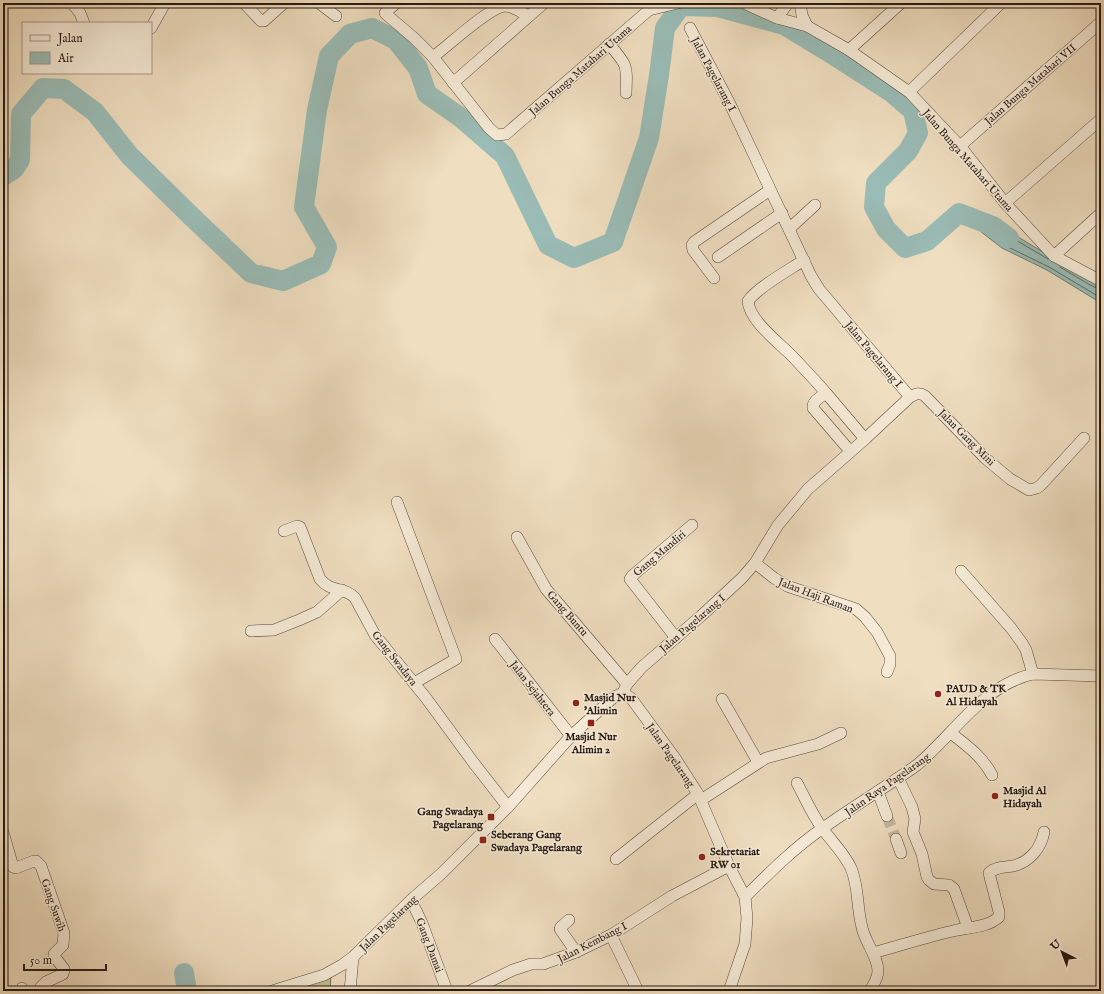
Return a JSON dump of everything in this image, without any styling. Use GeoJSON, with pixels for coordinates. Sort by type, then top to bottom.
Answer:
{"type":"FeatureCollection","features":[{"type":"Feature","properties":{"kind":"street"},"geometry":{"type":"LineString","coordinates":[[72,3],[80,13],[84,22]]}},
{"type":"Feature","properties":{"kind":"street"},"geometry":{"type":"LineString","coordinates":[[152,26],[165,3]]}},
{"type":"Feature","properties":{"kind":"street"},"geometry":{"type":"LineString","coordinates":[[244,3],[261,21],[284,3]]}},
{"type":"Feature","properties":{"kind":"street"},"geometry":{"type":"LineString","coordinates":[[319,3],[336,16]]}},
{"type":"Feature","properties":{"kind":"street"},"geometry":{"type":"LineString","coordinates":[[396,3],[385,13],[387,16],[434,57],[453,83],[544,3]]}},
{"type":"Feature","properties":{"kind":"street","name":"Jalan Bunga Matahari Utama"},"geometry":{"type":"LineString","coordinates":[[453,83],[489,128],[497,134],[506,134],[649,7],[678,3]]}},
{"type":"Feature","properties":{"kind":"street","name":"Jalan Bunga Matahari Utama"},"geometry":{"type":"LineString","coordinates":[[744,3],[777,18],[807,26],[849,50],[909,92],[960,146],[1004,203],[1054,256],[1101,281]]}},
{"type":"Feature","properties":{"kind":"street"},"geometry":{"type":"LineString","coordinates":[[777,18],[788,3]]}},
{"type":"Feature","properties":{"kind":"street"},"geometry":{"type":"LineString","coordinates":[[800,3],[802,15],[807,26]]}},
{"type":"Feature","properties":{"kind":"street"},"geometry":{"type":"LineString","coordinates":[[849,50],[901,3]]}},
{"type":"Feature","properties":{"kind":"street"},"geometry":{"type":"LineString","coordinates":[[909,92],[1000,3]]}},
{"type":"Feature","properties":{"kind":"street"},"geometry":{"type":"LineString","coordinates":[[434,57],[479,20],[498,8],[507,6],[529,16]]}},
{"type":"Feature","properties":{"kind":"street","name":"Jalan Bunga Matahari VII"},"geometry":{"type":"LineString","coordinates":[[960,146],[1101,22]]}},
{"type":"Feature","properties":{"kind":"street","name":"Jalan Pagelarang I"},"geometry":{"type":"LineString","coordinates":[[625,688],[642,667],[731,589],[755,563],[778,525],[808,489],[850,451],[866,439],[910,396],[819,289],[811,276],[729,102],[690,28]]}},
{"type":"Feature","properties":{"kind":"street"},"geometry":{"type":"LineString","coordinates":[[609,44],[626,66],[626,93]]}},
{"type":"Feature","properties":{"kind":"street"},"geometry":{"type":"LineString","coordinates":[[1004,203],[1101,119]]}},
{"type":"Feature","properties":{"kind":"street"},"geometry":{"type":"LineString","coordinates":[[714,278],[693,250],[692,245],[694,242],[770,190]]}},
{"type":"Feature","properties":{"kind":"street"},"geometry":{"type":"LineString","coordinates":[[789,229],[815,205]]}},
{"type":"Feature","properties":{"kind":"street"},"geometry":{"type":"LineString","coordinates":[[718,257],[782,213]]}},
{"type":"Feature","properties":{"kind":"street"},"geometry":{"type":"LineString","coordinates":[[1054,256],[1101,213]]}},
{"type":"Feature","properties":{"kind":"street"},"geometry":{"type":"LineString","coordinates":[[804,260],[759,290],[750,298],[748,304],[754,317],[768,335],[793,357],[866,439]]}},
{"type":"Feature","properties":{"kind":"street"},"geometry":{"type":"LineString","coordinates":[[826,393],[812,406],[850,451]]}},
{"type":"Feature","properties":{"kind":"street","name":"Jalan Gang Mini"},"geometry":{"type":"LineString","coordinates":[[910,396],[917,393],[926,396],[985,458],[1010,479],[1023,488],[1029,490],[1041,486],[1084,438]]}},
{"type":"Feature","properties":{"kind":"street"},"geometry":{"type":"LineString","coordinates":[[398,502],[456,659],[414,683]]}},
{"type":"Feature","properties":{"kind":"street","name":"Gang Mandiri"},"geometry":{"type":"LineString","coordinates":[[676,638],[630,579],[692,525]]}},
{"type":"Feature","properties":{"kind":"street","name":"Gang Swadaya"},"geometry":{"type":"LineString","coordinates":[[284,531],[297,526],[300,527],[320,579],[330,588],[342,590],[351,594],[355,598],[375,635],[414,683],[508,807]]}},
{"type":"Feature","properties":{"kind":"street","name":"Gang Buntu"},"geometry":{"type":"LineString","coordinates":[[517,537],[546,589],[625,688]]}},
{"type":"Feature","properties":{"kind":"street","name":"Jalan Haji Raman"},"geometry":{"type":"LineString","coordinates":[[755,563],[787,586],[856,609],[865,617],[877,632],[890,656],[890,664],[887,672]]}},
{"type":"Feature","properties":{"kind":"street"},"geometry":{"type":"LineString","coordinates":[[961,571],[1011,628],[1022,643],[1026,650],[1033,674]]}},
{"type":"Feature","properties":{"kind":"street"},"geometry":{"type":"LineString","coordinates":[[251,631],[274,630],[317,612],[342,590]]}},
{"type":"Feature","properties":{"kind":"street","name":"Jalan Sejahtera"},"geometry":{"type":"LineString","coordinates":[[495,639],[571,736]]}},
{"type":"Feature","properties":{"kind":"street","name":"Jalan Raya Pagelarang"},"geometry":{"type":"LineString","coordinates":[[745,897],[791,853],[822,828],[917,765],[987,697],[1001,687],[1033,674],[1101,676]]}},
{"type":"Feature","properties":{"kind":"street","name":"Jalan Pagelarang"},"geometry":{"type":"LineString","coordinates":[[272,991],[324,975],[353,957],[411,900],[442,873],[508,807],[571,736],[625,688],[674,758],[699,797],[745,897],[747,918],[745,944],[729,991]]}},
{"type":"Feature","properties":{"kind":"street"},"geometry":{"type":"LineString","coordinates":[[722,699],[758,762]]}},
{"type":"Feature","properties":{"kind":"street"},"geometry":{"type":"LineString","coordinates":[[616,859],[699,797],[758,762],[776,754],[818,744],[841,733]]}},
{"type":"Feature","properties":{"kind":"street"},"geometry":{"type":"LineString","coordinates":[[951,733],[978,754],[987,765],[992,775]]}},
{"type":"Feature","properties":{"kind":"street"},"geometry":{"type":"LineString","coordinates":[[898,778],[912,807],[915,819],[913,832],[922,854],[927,877],[934,884],[949,885],[954,889],[968,928]]}},
{"type":"Feature","properties":{"kind":"street"},"geometry":{"type":"LineString","coordinates":[[797,783],[822,828],[842,853],[856,881],[859,917],[864,935],[873,954],[878,970],[878,974],[870,991]]}},
{"type":"Feature","properties":{"kind":"street"},"geometry":{"type":"LineString","coordinates":[[878,792],[887,816]]}},
{"type":"Feature","properties":{"kind":"street","name":"Gang Suwih"},"geometry":{"type":"LineString","coordinates":[[3,832],[13,867],[16,868],[34,861],[41,866],[64,933],[64,943],[54,956],[64,968],[63,974],[46,982],[41,987],[41,991]]}},
{"type":"Feature","properties":{"kind":"street"},"geometry":{"type":"LineString","coordinates":[[873,954],[953,931],[990,923],[999,917],[998,907],[989,873],[997,868],[1022,863],[1029,858],[1036,852],[1043,839],[1044,832]]}},
{"type":"Feature","properties":{"kind":"street"},"geometry":{"type":"LineString","coordinates":[[896,839],[901,853]]}},
{"type":"Feature","properties":{"kind":"street","name":"Jalan Kembang I"},"geometry":{"type":"LineString","coordinates":[[470,991],[512,970],[531,964],[543,964],[576,952],[611,935],[672,896],[730,866]]}},
{"type":"Feature","properties":{"kind":"street","name":"Gang Damai"},"geometry":{"type":"LineString","coordinates":[[411,900],[424,929],[447,991]]}},
{"type":"Feature","properties":{"kind":"street"},"geometry":{"type":"LineString","coordinates":[[569,920],[561,926],[560,930],[576,952]]}},
{"type":"Feature","properties":{"kind":"street"},"geometry":{"type":"LineString","coordinates":[[611,935],[638,991]]}},
{"type":"Feature","properties":{"kind":"street"},"geometry":{"type":"LineString","coordinates":[[350,991],[353,957]]}},
{"type":"Feature","properties":{"kind":"green space"},"geometry":{"type":"Polygon","coordinates":[[[331,974],[330,991],[276,991],[331,974]]]}},
{"type":"Feature","properties":{"kind":"water"},"geometry":{"type":"Polygon","coordinates":[[[990,220],[1101,287],[1101,303],[1047,270],[1002,248],[980,231],[990,220]]]}},
{"type":"Feature","properties":{"kind":"waterway"},"geometry":{"type":"LineString","coordinates":[[3,176],[14,169],[20,160],[21,114],[43,88],[64,89],[95,112],[129,155],[251,273],[283,281],[321,264],[327,247],[304,207],[317,110],[329,56],[350,34],[372,28],[396,40],[418,68],[427,94],[460,117],[505,156],[548,245],[574,258],[613,242],[649,138],[665,28],[681,6],[718,7],[784,25],[891,92],[913,111],[918,133],[908,151],[876,183],[874,207],[886,229],[905,248],[927,241],[959,213],[993,226],[1009,238]]}},
{"type":"Feature","properties":{"kind":"waterway"},"geometry":{"type":"LineString","coordinates":[[184,973],[187,991]]}},
{"type":"Feature","properties":{"kind":"tunnel"},"geometry":{"type":"LineString","coordinates":[[887,816],[896,839]]}},
{"type":"Feature","properties":{"kind":"place","name":"PAUD & TK Al Hidayah"},"geometry":{"type":"Point","coordinates":[938,694]}},
{"type":"Feature","properties":{"kind":"place","name":"Masjid Nur 'Alimin"},"geometry":{"type":"Point","coordinates":[576,703]}},
{"type":"Feature","properties":{"kind":"place","name":"Masjid Nur Alimin 2"},"geometry":{"type":"Point","coordinates":[591,723]}},
{"type":"Feature","properties":{"kind":"place","name":"Masjid Al Hidayah"},"geometry":{"type":"Point","coordinates":[995,796]}},
{"type":"Feature","properties":{"kind":"place","name":"Gang Swadaya Pagelarang"},"geometry":{"type":"Point","coordinates":[491,817]}},
{"type":"Feature","properties":{"kind":"place","name":"Seberang Gang Swadaya Pagelarang"},"geometry":{"type":"Point","coordinates":[483,840]}},
{"type":"Feature","properties":{"kind":"place","name":"Sekretariat RW 01"},"geometry":{"type":"Point","coordinates":[702,857]}}]}
